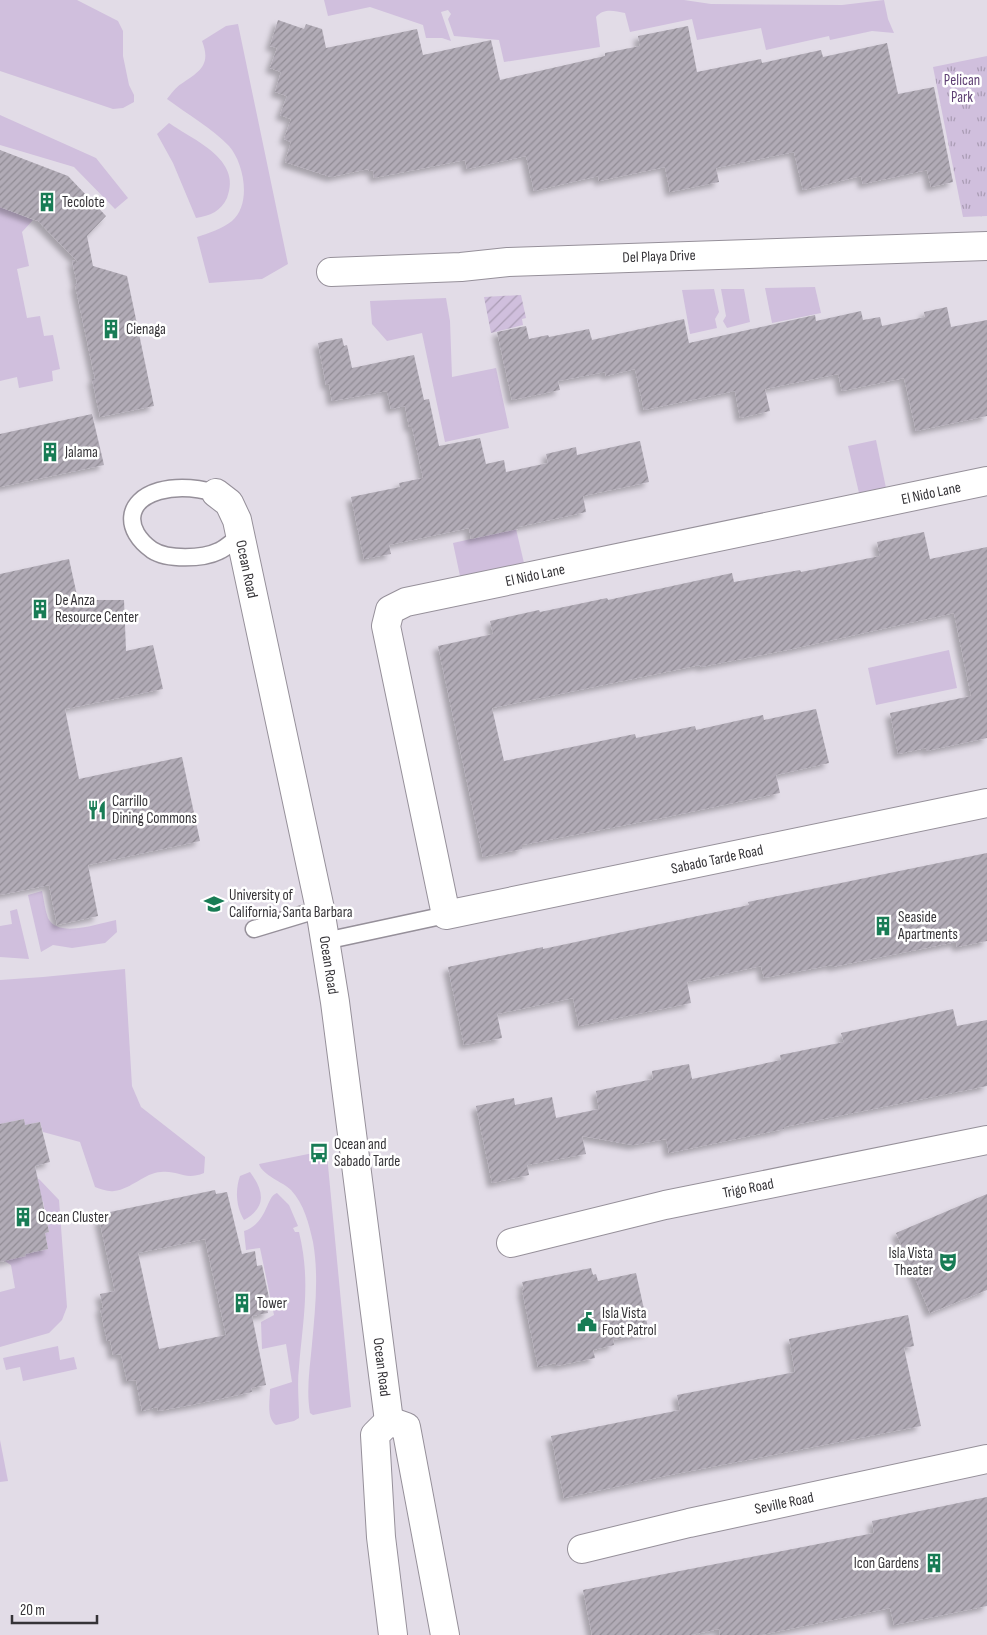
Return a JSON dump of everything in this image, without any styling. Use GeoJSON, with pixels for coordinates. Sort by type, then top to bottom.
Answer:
{"type":"FeatureCollection","features":[{"type":"Feature","properties":{"kind":"street","name":"Del Playa Drive"},"geometry":{"type":"LineString","coordinates":[[331,272],[508,262],[987,246]]}},
{"type":"Feature","properties":{"kind":"street","name":"El Nido Lane"},"geometry":{"type":"LineString","coordinates":[[446,915],[387,636],[386,626],[390,610],[406,602],[987,481]]}},
{"type":"Feature","properties":{"kind":"street","name":"Ocean Road"},"geometry":{"type":"LineString","coordinates":[[216,493],[229,503],[237,520],[320,909],[335,1002],[389,1422]]}},
{"type":"Feature","properties":{"kind":"street","name":"Sabado Tarde Road"},"geometry":{"type":"LineString","coordinates":[[446,915],[987,803]]}},
{"type":"Feature","properties":{"kind":"street","name":"Trigo Road"},"geometry":{"type":"LineString","coordinates":[[511,1243],[674,1203],[987,1140]]}},
{"type":"Feature","properties":{"kind":"street"},"geometry":{"type":"LineString","coordinates":[[392,1635],[381,1537],[375,1435],[389,1422],[406,1427],[445,1635]]}},
{"type":"Feature","properties":{"kind":"street","name":"Seville Road"},"geometry":{"type":"LineString","coordinates":[[582,1549],[689,1523],[987,1459]]}},
{"type":"Feature","properties":{"kind":"lane"},"geometry":{"type":"LineString","coordinates":[[216,493],[190,488],[167,489],[146,495],[134,506],[132,520],[136,534],[153,550],[179,558],[205,556],[219,551],[240,536]]}},
{"type":"Feature","properties":{"kind":"lane"},"geometry":{"type":"LineString","coordinates":[[254,929],[320,909]]}},
{"type":"Feature","properties":{"kind":"lane"},"geometry":{"type":"LineString","coordinates":[[325,940],[446,915]]}},
{"type":"Feature","properties":{"kind":"green space"},"geometry":{"type":"Polygon","coordinates":[[[0,0],[77,0],[118,21],[123,31],[123,56],[129,85],[134,95],[134,102],[123,108],[113,109],[0,71],[0,0]]]}},
{"type":"Feature","properties":{"kind":"green space"},"geometry":{"type":"Polygon","coordinates":[[[324,0],[684,0],[711,4],[842,5],[884,0],[888,19],[894,33],[872,31],[830,40],[829,36],[766,50],[761,28],[697,40],[692,19],[630,32],[625,13],[609,11],[602,12],[596,17],[600,47],[504,62],[499,40],[454,36],[448,19],[451,14],[448,10],[441,12],[451,41],[442,38],[426,38],[423,25],[370,7],[328,16],[324,0]]]}},
{"type":"Feature","properties":{"kind":"green space"},"geometry":{"type":"Polygon","coordinates":[[[238,24],[288,264],[262,279],[209,283],[197,237],[224,226],[238,214],[244,194],[242,173],[234,153],[222,139],[167,99],[177,87],[202,67],[205,50],[202,41],[226,26],[238,24]]]}},
{"type":"Feature","properties":{"kind":"green space","name":"Pelican Park"},"geometry":{"type":"Polygon","coordinates":[[[987,56],[987,216],[963,217],[933,67],[987,56]]]}},
{"type":"Feature","properties":{"kind":"green space"},"geometry":{"type":"Polygon","coordinates":[[[0,115],[96,158],[128,198],[115,209],[74,167],[0,145],[0,115]]]}},
{"type":"Feature","properties":{"kind":"green space"},"geometry":{"type":"Polygon","coordinates":[[[169,123],[213,152],[228,172],[230,184],[227,198],[218,210],[206,216],[196,218],[173,163],[157,134],[169,123]]]}},
{"type":"Feature","properties":{"kind":"green space"},"geometry":{"type":"Polygon","coordinates":[[[0,207],[33,220],[22,232],[29,266],[17,269],[27,318],[40,316],[44,336],[53,335],[60,369],[52,371],[53,381],[19,388],[17,377],[0,381],[0,207]]]}},
{"type":"Feature","properties":{"kind":"green space"},"geometry":{"type":"Polygon","coordinates":[[[815,287],[821,313],[772,323],[765,288],[815,287]]]}},
{"type":"Feature","properties":{"kind":"green space"},"geometry":{"type":"Polygon","coordinates":[[[714,289],[719,312],[715,319],[717,328],[690,334],[682,290],[714,289]]]}},
{"type":"Feature","properties":{"kind":"green space"},"geometry":{"type":"Polygon","coordinates":[[[721,289],[744,289],[750,322],[727,328],[723,321],[726,316],[721,289]]]}},
{"type":"Feature","properties":{"kind":"green space"},"geometry":{"type":"Polygon","coordinates":[[[521,295],[526,318],[522,319],[523,325],[491,333],[484,297],[521,295]]]}},
{"type":"Feature","properties":{"kind":"green space"},"geometry":{"type":"Polygon","coordinates":[[[446,298],[450,321],[452,377],[496,368],[509,428],[445,442],[422,333],[387,341],[372,324],[370,301],[446,298]]]}},
{"type":"Feature","properties":{"kind":"green space"},"geometry":{"type":"Polygon","coordinates":[[[876,440],[886,488],[859,493],[848,446],[876,440]]]}},
{"type":"Feature","properties":{"kind":"green space"},"geometry":{"type":"Polygon","coordinates":[[[516,529],[524,563],[460,576],[453,543],[516,529]]]}},
{"type":"Feature","properties":{"kind":"green space"},"geometry":{"type":"Polygon","coordinates":[[[949,650],[957,688],[876,705],[868,668],[949,650]]]}},
{"type":"Feature","properties":{"kind":"green space"},"geometry":{"type":"Polygon","coordinates":[[[42,891],[48,918],[60,928],[79,928],[116,920],[117,932],[105,943],[72,948],[53,945],[41,952],[28,895],[42,891]]]}},
{"type":"Feature","properties":{"kind":"green space"},"geometry":{"type":"Polygon","coordinates":[[[17,909],[29,959],[0,957],[0,926],[12,924],[10,911],[17,909]]]}},
{"type":"Feature","properties":{"kind":"green space"},"geometry":{"type":"Polygon","coordinates":[[[125,969],[132,1086],[141,1107],[205,1157],[204,1173],[186,1176],[172,1172],[155,1173],[120,1190],[109,1191],[95,1187],[80,1142],[43,1132],[40,1122],[25,1125],[24,1119],[0,1124],[0,980],[125,969]]]}},
{"type":"Feature","properties":{"kind":"green space"},"geometry":{"type":"Polygon","coordinates":[[[323,1151],[327,1155],[351,1407],[313,1415],[310,1413],[308,1396],[316,1293],[316,1268],[310,1228],[296,1196],[287,1187],[264,1172],[259,1164],[323,1151]]]}},
{"type":"Feature","properties":{"kind":"green space"},"geometry":{"type":"Polygon","coordinates":[[[250,1172],[258,1186],[261,1198],[257,1210],[244,1220],[238,1204],[237,1187],[240,1176],[250,1172]]]}},
{"type":"Feature","properties":{"kind":"green space"},"geometry":{"type":"Polygon","coordinates":[[[39,1179],[59,1200],[67,1307],[62,1320],[49,1333],[0,1347],[0,1292],[15,1288],[11,1265],[3,1260],[26,1256],[25,1254],[48,1249],[45,1233],[49,1232],[43,1201],[4,1185],[39,1179]]]}},
{"type":"Feature","properties":{"kind":"green space"},"geometry":{"type":"Polygon","coordinates":[[[277,1193],[289,1205],[298,1226],[293,1228],[295,1232],[299,1232],[303,1250],[305,1300],[298,1373],[299,1418],[276,1425],[270,1413],[270,1389],[292,1382],[286,1344],[262,1349],[261,1322],[274,1315],[260,1248],[246,1250],[244,1231],[258,1222],[273,1195],[277,1193]]]}},
{"type":"Feature","properties":{"kind":"green space"},"geometry":{"type":"Polygon","coordinates":[[[58,1346],[60,1360],[74,1357],[77,1369],[23,1381],[20,1367],[6,1370],[3,1358],[58,1346]]]}},
{"type":"Feature","properties":{"kind":"green space"},"geometry":{"type":"Polygon","coordinates":[[[0,1440],[8,1481],[0,1482],[0,1440]]]}},
{"type":"Feature","properties":{"kind":"building"},"geometry":{"type":"Polygon","coordinates":[[[278,20],[304,29],[306,24],[322,29],[326,48],[417,29],[423,55],[491,40],[500,80],[640,46],[638,36],[688,26],[697,72],[761,59],[762,63],[821,50],[823,57],[887,43],[898,94],[934,87],[953,182],[931,187],[927,170],[863,184],[861,176],[803,190],[794,152],[716,168],[719,182],[670,192],[665,167],[599,181],[598,176],[534,191],[526,156],[467,169],[465,160],[374,178],[373,170],[369,171],[368,169],[331,177],[285,162],[291,142],[284,139],[291,119],[280,115],[287,96],[275,92],[281,72],[270,68],[277,48],[270,46],[278,20]]]}},
{"type":"Feature","properties":{"kind":"building"},"geometry":{"type":"Polygon","coordinates":[[[0,150],[68,176],[106,216],[87,236],[93,266],[127,276],[154,406],[100,417],[92,379],[95,379],[75,285],[77,284],[72,260],[78,262],[38,221],[0,207],[0,150]]]}},
{"type":"Feature","properties":{"kind":"building"},"geometry":{"type":"Polygon","coordinates":[[[947,307],[951,327],[987,320],[987,416],[916,431],[904,378],[842,391],[838,374],[765,389],[770,411],[740,418],[735,391],[644,410],[635,369],[606,376],[605,372],[558,381],[560,390],[512,400],[497,332],[526,326],[529,339],[589,329],[592,340],[684,319],[689,343],[815,315],[816,321],[861,311],[863,320],[880,317],[882,326],[925,317],[924,312],[947,307]]]}},
{"type":"Feature","properties":{"kind":"building"},"geometry":{"type":"Polygon","coordinates":[[[342,338],[344,346],[347,345],[352,368],[414,355],[424,400],[429,399],[439,446],[480,438],[486,464],[504,460],[506,472],[548,463],[546,454],[576,447],[577,455],[640,441],[649,482],[583,496],[586,512],[471,539],[469,528],[389,545],[391,554],[364,559],[351,497],[400,487],[399,483],[423,478],[412,427],[409,427],[405,406],[391,409],[387,391],[332,401],[329,384],[326,385],[318,343],[342,338]]]}},
{"type":"Feature","properties":{"kind":"building","name":"Jalama"},"geometry":{"type":"Polygon","coordinates":[[[92,414],[104,465],[0,487],[0,434],[92,414]]]}},
{"type":"Feature","properties":{"kind":"building"},"geometry":{"type":"Polygon","coordinates":[[[924,532],[930,559],[987,547],[987,738],[926,751],[926,748],[898,754],[890,713],[971,696],[954,613],[792,649],[701,667],[700,665],[492,708],[504,761],[635,734],[636,738],[695,726],[696,730],[763,715],[764,720],[816,709],[829,763],[776,775],[780,793],[522,845],[522,849],[483,857],[438,646],[493,634],[490,621],[539,610],[540,612],[607,598],[608,600],[732,573],[734,582],[800,570],[801,572],[880,556],[877,542],[924,532]]]}},
{"type":"Feature","properties":{"kind":"building","name":"Carrillo Dining Commons"},"geometry":{"type":"Polygon","coordinates":[[[69,559],[78,600],[124,600],[126,651],[153,645],[163,689],[65,709],[79,779],[182,757],[200,841],[88,865],[98,916],[57,925],[49,885],[0,895],[0,574],[69,559]]]}},
{"type":"Feature","properties":{"kind":"building"},"geometry":{"type":"Polygon","coordinates":[[[987,853],[987,941],[957,947],[956,942],[832,967],[832,965],[764,978],[761,966],[687,982],[691,1003],[579,1026],[573,998],[497,1014],[502,1038],[464,1045],[448,967],[543,947],[543,949],[749,905],[748,902],[987,853]]]}},
{"type":"Feature","properties":{"kind":"building"},"geometry":{"type":"Polygon","coordinates":[[[953,1009],[957,1026],[987,1020],[987,1086],[784,1127],[784,1129],[669,1153],[666,1139],[633,1145],[582,1136],[586,1154],[527,1165],[529,1175],[492,1183],[476,1106],[514,1098],[515,1105],[552,1097],[556,1118],[599,1109],[596,1091],[653,1079],[652,1071],[689,1064],[692,1079],[781,1060],[780,1055],[844,1042],[841,1033],[953,1009]]]}},
{"type":"Feature","properties":{"kind":"building"},"geometry":{"type":"Polygon","coordinates":[[[24,1119],[25,1125],[40,1122],[50,1162],[35,1166],[49,1232],[45,1233],[48,1249],[0,1262],[0,1124],[24,1119]]]}},
{"type":"Feature","properties":{"kind":"building","name":"Tower"},"geometry":{"type":"Polygon","coordinates":[[[215,1190],[216,1194],[227,1192],[242,1254],[255,1251],[257,1266],[262,1265],[269,1298],[265,1299],[268,1313],[252,1316],[266,1385],[251,1388],[252,1392],[191,1405],[158,1411],[157,1407],[142,1411],[136,1380],[127,1381],[121,1354],[113,1355],[110,1340],[107,1341],[100,1308],[103,1308],[100,1294],[115,1291],[99,1219],[111,1216],[110,1212],[215,1190]],[[205,1239],[138,1253],[159,1349],[226,1335],[205,1239]]]}},
{"type":"Feature","properties":{"kind":"building","name":"Isla Vista Theater"},"geometry":{"type":"Polygon","coordinates":[[[987,1194],[987,1290],[930,1313],[896,1233],[987,1194]]]}},
{"type":"Feature","properties":{"kind":"building","name":"Isla Vista Foot Patrol"},"geometry":{"type":"Polygon","coordinates":[[[591,1268],[593,1275],[596,1274],[598,1281],[636,1273],[649,1332],[613,1340],[614,1345],[593,1350],[595,1358],[556,1366],[556,1363],[538,1367],[522,1282],[591,1268]]]}},
{"type":"Feature","properties":{"kind":"building"},"geometry":{"type":"Polygon","coordinates":[[[908,1315],[914,1346],[904,1348],[921,1426],[670,1475],[564,1498],[551,1436],[680,1410],[677,1395],[795,1372],[789,1339],[908,1315]]]}},
{"type":"Feature","properties":{"kind":"building"},"geometry":{"type":"Polygon","coordinates":[[[987,1497],[987,1606],[894,1625],[890,1608],[761,1635],[720,1635],[719,1629],[691,1635],[592,1635],[583,1590],[874,1533],[872,1521],[987,1497]]]}},
{"type":"Feature","properties":{"kind":"place","name":"Tecolote"},"geometry":{"type":"Point","coordinates":[47,202]}},
{"type":"Feature","properties":{"kind":"place","name":"Cienaga"},"geometry":{"type":"Point","coordinates":[111,329]}},
{"type":"Feature","properties":{"kind":"place","name":"Jalama"},"geometry":{"type":"Point","coordinates":[50,452]}},
{"type":"Feature","properties":{"kind":"place","name":"De Anza Resource Center"},"geometry":{"type":"Point","coordinates":[40,609]}},
{"type":"Feature","properties":{"kind":"place","name":"Carrillo Dining Commons"},"geometry":{"type":"Point","coordinates":[97,810]}},
{"type":"Feature","properties":{"kind":"place","name":"University of California, Santa Barbara"},"geometry":{"type":"Point","coordinates":[214,904]}},
{"type":"Feature","properties":{"kind":"place","name":"Seaside Apartments"},"geometry":{"type":"Point","coordinates":[883,926]}},
{"type":"Feature","properties":{"kind":"place","name":"Ocean and Sabado Tarde"},"geometry":{"type":"Point","coordinates":[319,1153]}},
{"type":"Feature","properties":{"kind":"place","name":"Ocean Cluster"},"geometry":{"type":"Point","coordinates":[23,1217]}},
{"type":"Feature","properties":{"kind":"place","name":"Isla Vista Theater"},"geometry":{"type":"Point","coordinates":[948,1262]}},
{"type":"Feature","properties":{"kind":"place","name":"Tower"},"geometry":{"type":"Point","coordinates":[242,1303]}},
{"type":"Feature","properties":{"kind":"place","name":"Isla Vista Foot Patrol"},"geometry":{"type":"Point","coordinates":[587,1322]}},
{"type":"Feature","properties":{"kind":"place","name":"Icon Gardens"},"geometry":{"type":"Point","coordinates":[934,1563]}}]}
